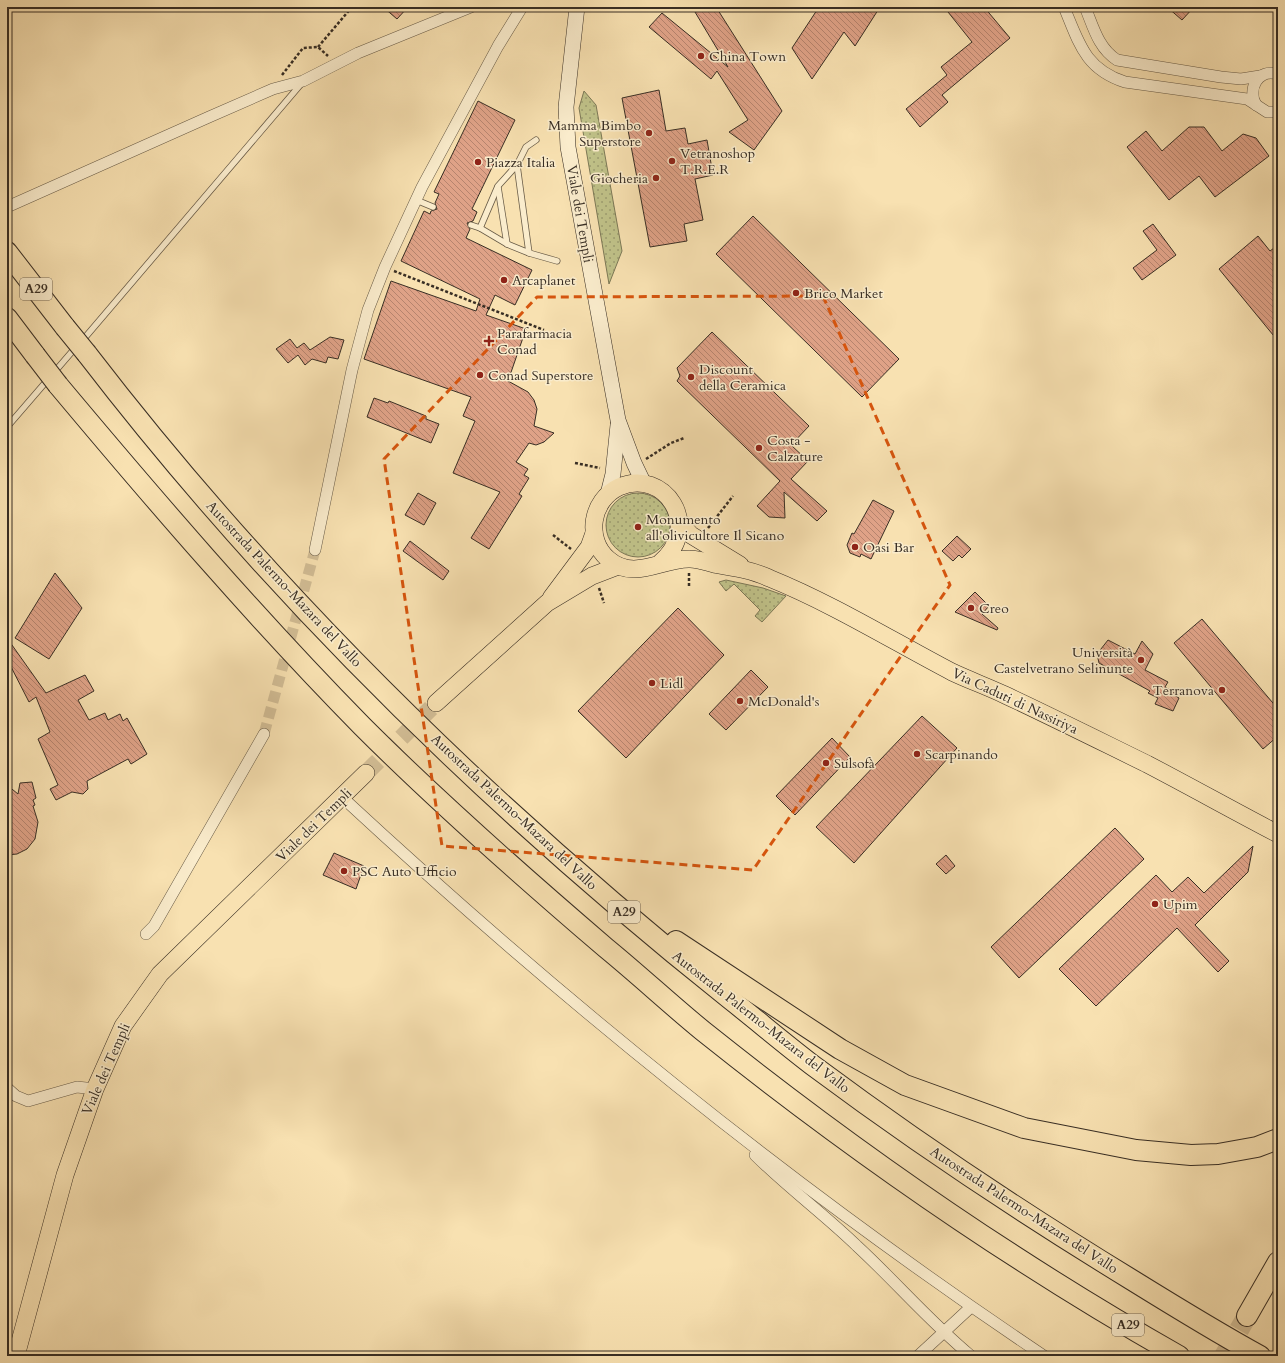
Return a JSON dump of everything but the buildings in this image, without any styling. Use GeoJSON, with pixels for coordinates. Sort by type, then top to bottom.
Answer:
{"type":"FeatureCollection","features":[{"type":"Feature","properties":{"kind":"highway","name":"Autostrada Palermo-Mazara del Vallo"},"geometry":{"type":"LineString","coordinates":[[7,252],[168,455],[255,555],[370,678],[502,804],[649,934],[814,1065],[932,1151],[1058,1235],[1228,1339],[1260,1356]]}},
{"type":"Feature","properties":{"kind":"highway","name":"A29"},"geometry":{"type":"LineString","coordinates":[[7,318],[58,385],[179,529],[248,606],[358,721],[448,808],[545,896],[703,1030],[870,1157],[953,1215],[1076,1295],[1179,1356]]}},
{"type":"Feature","properties":{"kind":"highway"},"geometry":{"type":"LineString","coordinates":[[502,804],[531,821],[656,927],[840,1049],[904,1085],[1024,1128],[1136,1150],[1184,1155],[1218,1154],[1257,1147],[1278,1139]]}},
{"type":"Feature","properties":{"kind":"highway"},"geometry":{"type":"LineString","coordinates":[[1247,1316],[1278,1262]]}},
{"type":"Feature","properties":{"kind":"highway"},"geometry":{"type":"LineString","coordinates":[[1076,1295],[1122,1334],[1159,1356]]}},
{"type":"Feature","properties":{"kind":"main road","name":"Viale dei Templi"},"geometry":{"type":"LineString","coordinates":[[577,7],[566,107],[568,147],[618,420]]}},
{"type":"Feature","properties":{"kind":"main road"},"geometry":{"type":"LineString","coordinates":[[618,420],[634,463],[644,484]]}},
{"type":"Feature","properties":{"kind":"main road"},"geometry":{"type":"LineString","coordinates":[[547,603],[589,547],[594,533],[596,512],[608,494],[613,474],[618,420]]}},
{"type":"Feature","properties":{"kind":"main road"},"geometry":{"type":"LineString","coordinates":[[594,533],[597,544],[602,553],[618,566],[632,570],[646,569],[660,563],[669,556],[679,535],[680,524],[676,510],[668,498],[657,489],[644,484],[631,484],[619,487],[608,494]]}},
{"type":"Feature","properties":{"kind":"main road"},"geometry":{"type":"LineString","coordinates":[[680,524],[692,535],[751,571]]}},
{"type":"Feature","properties":{"kind":"main road"},"geometry":{"type":"LineString","coordinates":[[660,563],[691,559],[751,571]]}},
{"type":"Feature","properties":{"kind":"main road"},"geometry":{"type":"LineString","coordinates":[[436,703],[547,603],[592,576],[618,566]]}},
{"type":"Feature","properties":{"kind":"main road","name":"Via Caduti di Nassiriya"},"geometry":{"type":"LineString","coordinates":[[751,571],[793,588],[854,617],[953,672],[1003,694],[1147,765],[1278,834]]}},
{"type":"Feature","properties":{"kind":"main road","name":"Viale dei Templi"},"geometry":{"type":"LineString","coordinates":[[16,1356],[65,1175],[95,1089],[123,1026],[160,974],[343,798],[366,773]]}},
{"type":"Feature","properties":{"kind":"street"},"geometry":{"type":"LineString","coordinates":[[7,207],[273,89],[303,81],[336,64],[471,7]]}},
{"type":"Feature","properties":{"kind":"street"},"geometry":{"type":"LineString","coordinates":[[315,550],[352,370],[368,310],[385,267],[416,200],[495,53],[522,7]]}},
{"type":"Feature","properties":{"kind":"street"},"geometry":{"type":"LineString","coordinates":[[1064,7],[1080,44],[1089,59],[1098,70],[1111,77],[1125,82],[1246,99],[1278,120]]}},
{"type":"Feature","properties":{"kind":"street"},"geometry":{"type":"LineString","coordinates":[[1085,7],[1101,46],[1108,54],[1117,60],[1221,78],[1241,79],[1271,73]]}},
{"type":"Feature","properties":{"kind":"street"},"geometry":{"type":"LineString","coordinates":[[1256,105],[1252,93],[1256,81],[1271,73]]}},
{"type":"Feature","properties":{"kind":"street"},"geometry":{"type":"LineString","coordinates":[[1266,112],[1278,112]]}},
{"type":"Feature","properties":{"kind":"street"},"geometry":{"type":"LineString","coordinates":[[146,934],[154,926],[264,734]]}},
{"type":"Feature","properties":{"kind":"street"},"geometry":{"type":"LineString","coordinates":[[343,798],[406,856],[513,950],[726,1126],[971,1307],[1044,1356]]}},
{"type":"Feature","properties":{"kind":"street"},"geometry":{"type":"LineString","coordinates":[[7,1088],[16,1096],[28,1101],[78,1087],[95,1089]]}},
{"type":"Feature","properties":{"kind":"street"},"geometry":{"type":"LineString","coordinates":[[726,1126],[782,1182],[856,1244],[943,1332],[971,1356]]}},
{"type":"Feature","properties":{"kind":"street"},"geometry":{"type":"LineString","coordinates":[[918,1356],[971,1307]]}},
{"type":"Feature","properties":{"kind":"lane"},"geometry":{"type":"LineString","coordinates":[[7,427],[303,81]]}},
{"type":"Feature","properties":{"kind":"lane"},"geometry":{"type":"LineString","coordinates":[[480,228],[498,186],[517,166],[526,147],[536,140]]}},
{"type":"Feature","properties":{"kind":"lane"},"geometry":{"type":"LineString","coordinates":[[517,166],[529,253]]}},
{"type":"Feature","properties":{"kind":"lane"},"geometry":{"type":"LineString","coordinates":[[498,186],[507,244]]}},
{"type":"Feature","properties":{"kind":"lane"},"geometry":{"type":"LineString","coordinates":[[416,200],[433,207]]}},
{"type":"Feature","properties":{"kind":"lane"},"geometry":{"type":"LineString","coordinates":[[471,225],[480,228],[507,244],[529,253],[557,261]]}},
{"type":"Feature","properties":{"kind":"path"},"geometry":{"type":"LineString","coordinates":[[273,89],[290,62],[303,48],[318,47],[352,7]]}},
{"type":"Feature","properties":{"kind":"path"},"geometry":{"type":"LineString","coordinates":[[318,47],[336,64]]}},
{"type":"Feature","properties":{"kind":"path"},"geometry":{"type":"LineString","coordinates":[[385,267],[544,330]]}},
{"type":"Feature","properties":{"kind":"highlighted area"},"geometry":{"type":"Polygon","coordinates":[[[823,296],[950,585],[753,870],[442,846],[384,459],[537,297],[823,296]]]}},
{"type":"Feature","properties":{"kind":"green space"},"geometry":{"type":"Polygon","coordinates":[[[584,91],[596,105],[622,251],[609,284],[579,108],[584,91]]]}},
{"type":"Feature","properties":{"kind":"green space"},"geometry":{"type":"Polygon","coordinates":[[[638,493],[650,495],[661,502],[668,513],[670,525],[668,537],[661,548],[650,555],[638,557],[626,555],[615,548],[608,537],[606,525],[608,513],[615,502],[626,495],[638,493]]]}},
{"type":"Feature","properties":{"kind":"green space"},"geometry":{"type":"Polygon","coordinates":[[[726,580],[763,588],[786,596],[762,622],[755,616],[760,610],[734,584],[726,591],[719,582],[726,580]]]}},
{"type":"Feature","properties":{"kind":"tunnel"},"geometry":{"type":"LineString","coordinates":[[264,734],[315,550]]}},
{"type":"Feature","properties":{"kind":"tunnel"},"geometry":{"type":"LineString","coordinates":[[366,773],[436,703]]}},
{"type":"Feature","properties":{"kind":"tunnel"},"geometry":{"type":"LineString","coordinates":[[1224,1356],[1247,1316]]}},
{"type":"Feature","properties":{"kind":"place","name":"China Town"},"geometry":{"type":"Point","coordinates":[701,56]}},
{"type":"Feature","properties":{"kind":"place","name":"Mamma Bimbo Superstore"},"geometry":{"type":"Point","coordinates":[649,133]}},
{"type":"Feature","properties":{"kind":"place","name":"Vetranoshop T.R.E.R"},"geometry":{"type":"Point","coordinates":[672,161]}},
{"type":"Feature","properties":{"kind":"place","name":"Piazza Italia"},"geometry":{"type":"Point","coordinates":[478,162]}},
{"type":"Feature","properties":{"kind":"place","name":"Giocheria"},"geometry":{"type":"Point","coordinates":[656,178]}},
{"type":"Feature","properties":{"kind":"place","name":"Arcaplanet"},"geometry":{"type":"Point","coordinates":[504,280]}},
{"type":"Feature","properties":{"kind":"place","name":"Brico Market"},"geometry":{"type":"Point","coordinates":[796,293]}},
{"type":"Feature","properties":{"kind":"place","name":"Parafarmacia Conad"},"geometry":{"type":"Point","coordinates":[489,341]}},
{"type":"Feature","properties":{"kind":"place","name":"Conad Superstore"},"geometry":{"type":"Point","coordinates":[480,375]}},
{"type":"Feature","properties":{"kind":"place","name":"Discount della Ceramica"},"geometry":{"type":"Point","coordinates":[691,377]}},
{"type":"Feature","properties":{"kind":"place","name":"Costa - Calzature"},"geometry":{"type":"Point","coordinates":[759,448]}},
{"type":"Feature","properties":{"kind":"place","name":"Monumento all'olivicultore Il Sicano"},"geometry":{"type":"Point","coordinates":[638,527]}},
{"type":"Feature","properties":{"kind":"place","name":"Oasi Bar"},"geometry":{"type":"Point","coordinates":[855,547]}},
{"type":"Feature","properties":{"kind":"place","name":"Creo"},"geometry":{"type":"Point","coordinates":[971,608]}},
{"type":"Feature","properties":{"kind":"place","name":"Università Castelvetrano Selinunte"},"geometry":{"type":"Point","coordinates":[1141,660]}},
{"type":"Feature","properties":{"kind":"place","name":"Lidl"},"geometry":{"type":"Point","coordinates":[652,683]}},
{"type":"Feature","properties":{"kind":"place","name":"Terranova"},"geometry":{"type":"Point","coordinates":[1222,690]}},
{"type":"Feature","properties":{"kind":"place","name":"McDonald's"},"geometry":{"type":"Point","coordinates":[740,701]}},
{"type":"Feature","properties":{"kind":"place","name":"Scarpinando"},"geometry":{"type":"Point","coordinates":[917,754]}},
{"type":"Feature","properties":{"kind":"place","name":"Sulsofà"},"geometry":{"type":"Point","coordinates":[826,763]}},
{"type":"Feature","properties":{"kind":"place","name":"PSC Auto Ufficio"},"geometry":{"type":"Point","coordinates":[344,871]}},
{"type":"Feature","properties":{"kind":"place","name":"Upim"},"geometry":{"type":"Point","coordinates":[1155,904]}}]}
